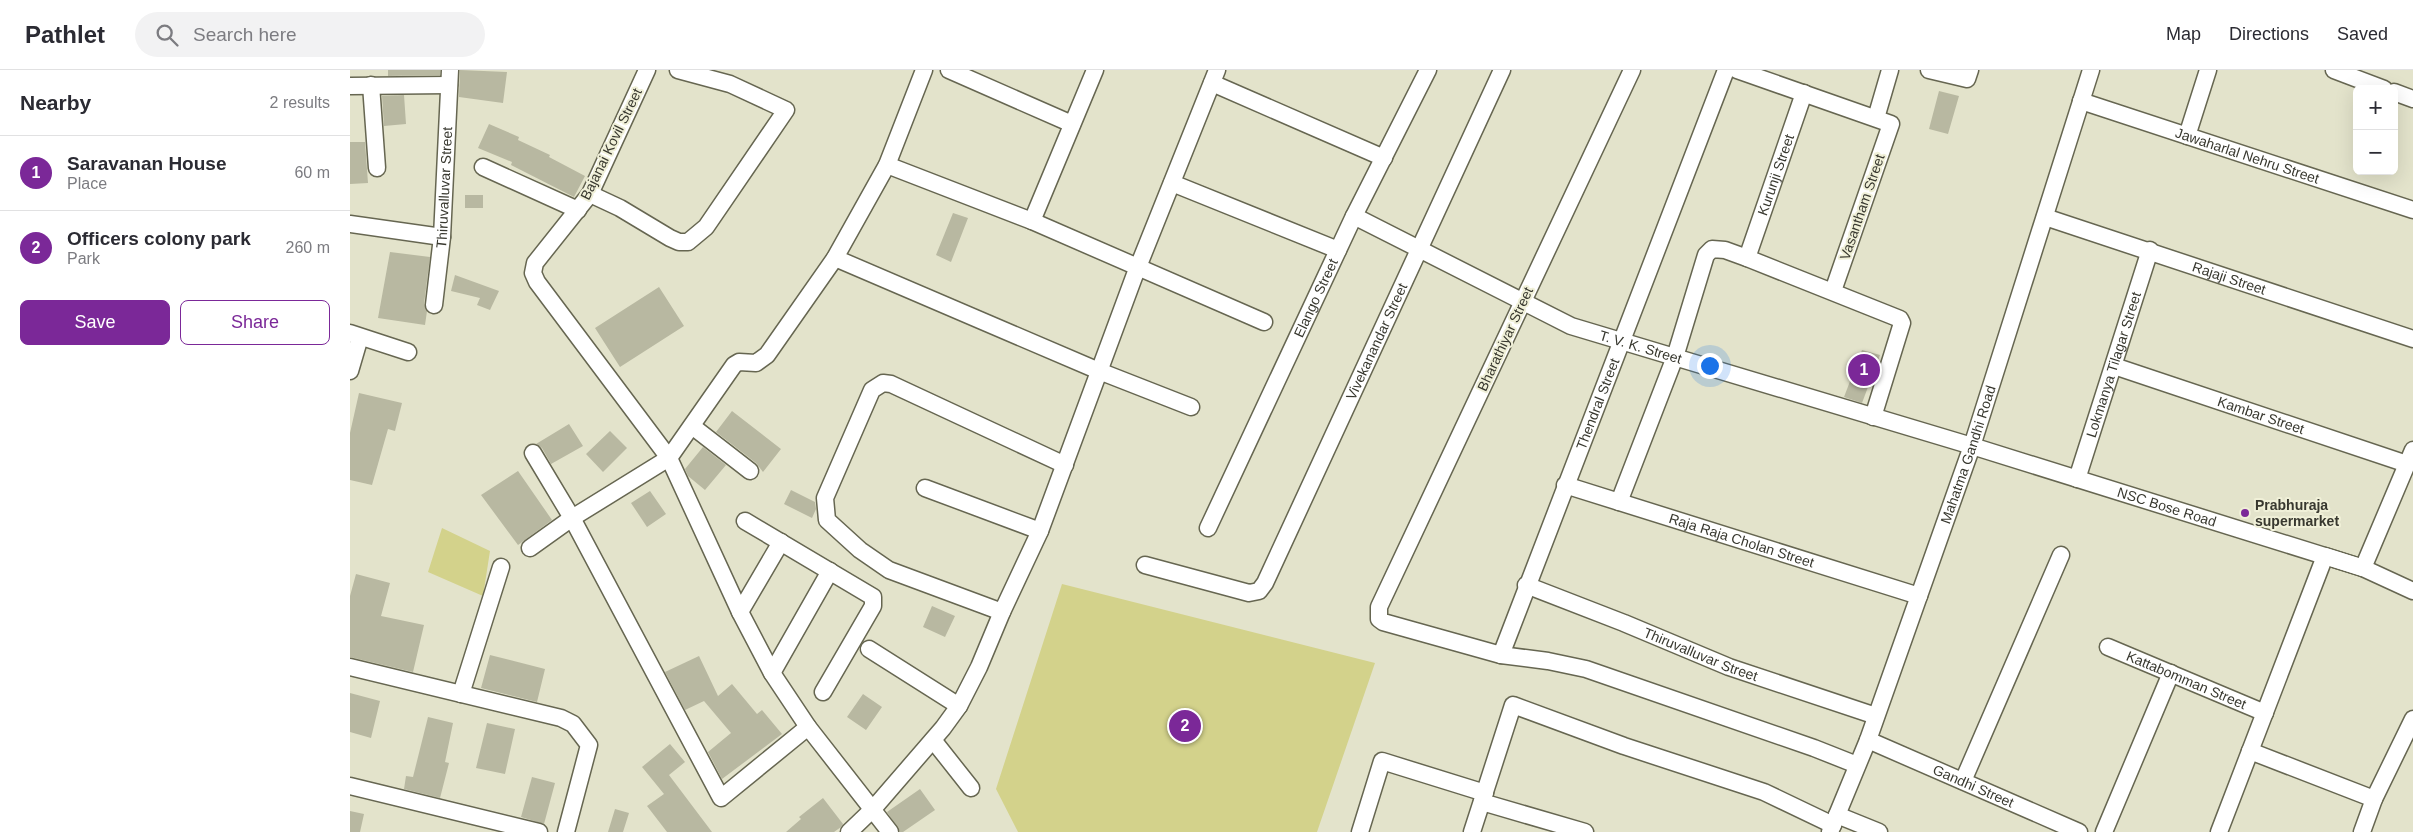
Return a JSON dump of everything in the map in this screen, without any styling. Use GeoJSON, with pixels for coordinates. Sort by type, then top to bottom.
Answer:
{"type":"FeatureCollection","features":[{"type":"Feature","properties":{"kind":"street","name":"Bajanai Kovil Street"},"geometry":{"type":"LineString","coordinates":[[647,70],[590,194],[535,263],[533,274],[537,282],[669,458]]}},
{"type":"Feature","properties":{"kind":"street"},"geometry":{"type":"LineString","coordinates":[[590,194],[620,208],[670,238],[679,242],[688,242],[706,227],[786,110],[730,84],[678,70]]}},
{"type":"Feature","properties":{"kind":"street"},"geometry":{"type":"LineString","coordinates":[[530,548],[572,518],[669,458],[734,365],[739,362],[756,363],[767,355],[835,258],[887,165],[924,70]]}},
{"type":"Feature","properties":{"kind":"street"},"geometry":{"type":"LineString","coordinates":[[1032,221],[1095,70]]}},
{"type":"Feature","properties":{"kind":"street","name":"Elango Street"},"geometry":{"type":"LineString","coordinates":[[1208,528],[1354,216],[1428,70]]}},
{"type":"Feature","properties":{"kind":"street","name":"Vivekanandar Street"},"geometry":{"type":"LineString","coordinates":[[1145,565],[1249,593],[1259,591],[1265,583],[1421,250],[1502,70]]}},
{"type":"Feature","properties":{"kind":"street","name":"Bharathiyar Street"},"geometry":{"type":"LineString","coordinates":[[1501,655],[1383,622],[1379,619],[1379,607],[1632,70]]}},
{"type":"Feature","properties":{"kind":"street","name":"Thendral Street"},"geometry":{"type":"LineString","coordinates":[[1501,655],[1526,585],[1726,70]]}},
{"type":"Feature","properties":{"kind":"street"},"geometry":{"type":"LineString","coordinates":[[1737,70],[1884,121]]}},
{"type":"Feature","properties":{"kind":"street","name":"Vasantham Street"},"geometry":{"type":"LineString","coordinates":[[1833,291],[1884,121],[1890,70]]}},
{"type":"Feature","properties":{"kind":"street"},"geometry":{"type":"LineString","coordinates":[[1929,70],[1967,79],[1970,70]]}},
{"type":"Feature","properties":{"kind":"street","name":"Mahatma Gandhi Road"},"geometry":{"type":"LineString","coordinates":[[1834,824],[1868,740],[1972,446],[2091,70]]}},
{"type":"Feature","properties":{"kind":"street"},"geometry":{"type":"LineString","coordinates":[[2187,136],[2208,70]]}},
{"type":"Feature","properties":{"kind":"street"},"geometry":{"type":"LineString","coordinates":[[2334,70],[2373,85]]}},
{"type":"Feature","properties":{"kind":"street"},"geometry":{"type":"LineString","coordinates":[[955,71],[1072,124]]}},
{"type":"Feature","properties":{"kind":"street"},"geometry":{"type":"LineString","coordinates":[[849,832],[873,809],[933,740],[959,706],[979,668],[1002,612],[1040,531],[1138,268],[1214,77],[1384,158]]}},
{"type":"Feature","properties":{"kind":"street"},"geometry":{"type":"LineString","coordinates":[[350,86],[450,78]]}},
{"type":"Feature","properties":{"kind":"street","name":"Thiruvalluvar Street"},"geometry":{"type":"LineString","coordinates":[[434,305],[442,237],[450,78]]}},
{"type":"Feature","properties":{"kind":"street"},"geometry":{"type":"LineString","coordinates":[[372,85],[377,168]]}},
{"type":"Feature","properties":{"kind":"street","name":"Kurunji Street"},"geometry":{"type":"LineString","coordinates":[[1747,258],[1804,93]]}},
{"type":"Feature","properties":{"kind":"street"},"geometry":{"type":"LineString","coordinates":[[2398,94],[2413,100]]}},
{"type":"Feature","properties":{"kind":"street","name":"Jawaharlal Nehru Street"},"geometry":{"type":"LineString","coordinates":[[2081,101],[2413,210]]}},
{"type":"Feature","properties":{"kind":"street"},"geometry":{"type":"LineString","coordinates":[[887,165],[1032,221],[1264,322]]}},
{"type":"Feature","properties":{"kind":"street"},"geometry":{"type":"LineString","coordinates":[[483,167],[578,210]]}},
{"type":"Feature","properties":{"kind":"street"},"geometry":{"type":"LineString","coordinates":[[1172,183],[1338,250]]}},
{"type":"Feature","properties":{"kind":"street","name":"T. V. K. Street"},"geometry":{"type":"LineString","coordinates":[[1354,216],[1571,326],[1972,446]]}},
{"type":"Feature","properties":{"kind":"street","name":"Rajaji Street"},"geometry":{"type":"LineString","coordinates":[[2045,217],[2150,250],[2413,339]]}},
{"type":"Feature","properties":{"kind":"street"},"geometry":{"type":"LineString","coordinates":[[350,224],[442,237]]}},
{"type":"Feature","properties":{"kind":"street"},"geometry":{"type":"LineString","coordinates":[[1619,502],[1675,357],[1708,252],[1712,249],[1719,249],[1747,258],[1902,320],[1873,417]]}},
{"type":"Feature","properties":{"kind":"street","name":"Lokmanya Tilagar Street"},"geometry":{"type":"LineString","coordinates":[[2077,479],[2150,250]]}},
{"type":"Feature","properties":{"kind":"street"},"geometry":{"type":"LineString","coordinates":[[835,258],[1099,371],[1191,407]]}},
{"type":"Feature","properties":{"kind":"street"},"geometry":{"type":"LineString","coordinates":[[350,371],[355,335],[408,352]]}},
{"type":"Feature","properties":{"kind":"street","name":"Kambar Street"},"geometry":{"type":"LineString","coordinates":[[2114,366],[2410,457]]}},
{"type":"Feature","properties":{"kind":"street"},"geometry":{"type":"LineString","coordinates":[[1002,612],[889,570],[860,550],[827,520],[825,498],[872,390],[883,383],[891,384],[1065,464]]}},
{"type":"Feature","properties":{"kind":"street"},"geometry":{"type":"LineString","coordinates":[[692,426],[750,471]]}},
{"type":"Feature","properties":{"kind":"street","name":"NSC Bose Road"},"geometry":{"type":"LineString","coordinates":[[1972,446],[2363,568]]}},
{"type":"Feature","properties":{"kind":"street"},"geometry":{"type":"LineString","coordinates":[[533,453],[572,518],[721,798],[808,727]]}},
{"type":"Feature","properties":{"kind":"street"},"geometry":{"type":"LineString","coordinates":[[2363,568],[2410,457]]}},
{"type":"Feature","properties":{"kind":"street"},"geometry":{"type":"LineString","coordinates":[[669,458],[740,612],[772,673],[808,727],[890,832]]}},
{"type":"Feature","properties":{"kind":"street","name":"Raja Raja Cholan Street"},"geometry":{"type":"LineString","coordinates":[[1565,485],[1919,596]]}},
{"type":"Feature","properties":{"kind":"street"},"geometry":{"type":"LineString","coordinates":[[926,488],[1040,531]]}},
{"type":"Feature","properties":{"kind":"street"},"geometry":{"type":"LineString","coordinates":[[745,521],[869,594],[875,601],[823,692]]}},
{"type":"Feature","properties":{"kind":"street"},"geometry":{"type":"LineString","coordinates":[[740,612],[781,542]]}},
{"type":"Feature","properties":{"kind":"street"},"geometry":{"type":"LineString","coordinates":[[1963,781],[2061,555]]}},
{"type":"Feature","properties":{"kind":"street"},"geometry":{"type":"LineString","coordinates":[[2220,832],[2324,556],[2363,568],[2413,591]]}},
{"type":"Feature","properties":{"kind":"street"},"geometry":{"type":"LineString","coordinates":[[461,694],[501,567]]}},
{"type":"Feature","properties":{"kind":"street"},"geometry":{"type":"LineString","coordinates":[[772,673],[830,572]]}},
{"type":"Feature","properties":{"kind":"street","name":"Thiruvalluvar Street"},"geometry":{"type":"LineString","coordinates":[[1526,585],[1729,667],[1876,716]]}},
{"type":"Feature","properties":{"kind":"street","name":"Kattabomman Street"},"geometry":{"type":"LineString","coordinates":[[2108,647],[2265,713]]}},
{"type":"Feature","properties":{"kind":"street"},"geometry":{"type":"LineString","coordinates":[[870,650],[959,706]]}},
{"type":"Feature","properties":{"kind":"street"},"geometry":{"type":"LineString","coordinates":[[1501,655],[1548,660],[1586,670],[1814,748],[1857,765]]}},
{"type":"Feature","properties":{"kind":"street"},"geometry":{"type":"LineString","coordinates":[[350,667],[561,718],[581,732],[589,745],[566,832]]}},
{"type":"Feature","properties":{"kind":"street"},"geometry":{"type":"LineString","coordinates":[[2104,832],[2172,673]]}},
{"type":"Feature","properties":{"kind":"street"},"geometry":{"type":"LineString","coordinates":[[1472,832],[1513,705],[1624,746],[1764,792],[1834,824],[1879,832]]}},
{"type":"Feature","properties":{"kind":"street"},"geometry":{"type":"LineString","coordinates":[[2362,832],[2374,799],[2413,719]]}},
{"type":"Feature","properties":{"kind":"street"},"geometry":{"type":"LineString","coordinates":[[933,740],[971,788]]}},
{"type":"Feature","properties":{"kind":"street","name":"Gandhi Street"},"geometry":{"type":"LineString","coordinates":[[1868,740],[2079,832]]}},
{"type":"Feature","properties":{"kind":"street"},"geometry":{"type":"LineString","coordinates":[[2250,751],[2374,799]]}},
{"type":"Feature","properties":{"kind":"street"},"geometry":{"type":"LineString","coordinates":[[1360,832],[1382,761],[1584,832]]}},
{"type":"Feature","properties":{"kind":"street"},"geometry":{"type":"LineString","coordinates":[[350,786],[539,832]]}},
{"type":"Feature","properties":{"kind":"shaded area"},"geometry":{"type":"Polygon","coordinates":[[[442,528],[490,551],[483,596],[428,572],[442,528]]]}},
{"type":"Feature","properties":{"kind":"shaded area"},"geometry":{"type":"Polygon","coordinates":[[[1062,584],[1375,663],[1317,832],[1018,832],[996,789],[1062,584]]]}},
{"type":"Feature","properties":{"kind":"building"},"geometry":{"type":"Polygon","coordinates":[[[388,70],[440,70],[440,75],[388,76],[388,70]]]}},
{"type":"Feature","properties":{"kind":"building"},"geometry":{"type":"Polygon","coordinates":[[[460,70],[507,72],[503,103],[459,97],[460,70]]]}},
{"type":"Feature","properties":{"kind":"building"},"geometry":{"type":"Polygon","coordinates":[[[1939,91],[1959,96],[1948,134],[1929,129],[1939,91]]]}},
{"type":"Feature","properties":{"kind":"building"},"geometry":{"type":"Polygon","coordinates":[[[404,95],[406,124],[384,126],[382,96],[404,95]]]}},
{"type":"Feature","properties":{"kind":"building"},"geometry":{"type":"Polygon","coordinates":[[[489,124],[519,137],[518,140],[550,155],[549,157],[585,176],[574,197],[511,165],[512,162],[478,148],[489,124]]]}},
{"type":"Feature","properties":{"kind":"building"},"geometry":{"type":"Polygon","coordinates":[[[350,142],[365,142],[368,183],[350,184],[350,142]]]}},
{"type":"Feature","properties":{"kind":"building"},"geometry":{"type":"Polygon","coordinates":[[[465,195],[483,195],[483,208],[465,208],[465,195]]]}},
{"type":"Feature","properties":{"kind":"building"},"geometry":{"type":"Polygon","coordinates":[[[953,213],[968,218],[951,262],[936,255],[953,213]]]}},
{"type":"Feature","properties":{"kind":"building"},"geometry":{"type":"Polygon","coordinates":[[[390,252],[430,257],[424,304],[427,311],[425,325],[378,318],[390,252]]]}},
{"type":"Feature","properties":{"kind":"building"},"geometry":{"type":"Polygon","coordinates":[[[455,275],[499,291],[490,310],[477,305],[480,298],[451,291],[455,275]]]}},
{"type":"Feature","properties":{"kind":"building"},"geometry":{"type":"Polygon","coordinates":[[[659,287],[684,326],[620,367],[595,328],[659,287]]]}},
{"type":"Feature","properties":{"kind":"building"},"geometry":{"type":"Polygon","coordinates":[[[1862,350],[1880,355],[1862,403],[1844,397],[1862,350]]]}},
{"type":"Feature","properties":{"kind":"building"},"geometry":{"type":"Polygon","coordinates":[[[359,393],[402,403],[395,431],[388,429],[372,485],[350,480],[350,433],[359,393]]]}},
{"type":"Feature","properties":{"kind":"building"},"geometry":{"type":"Polygon","coordinates":[[[732,411],[781,449],[763,472],[756,463],[716,432],[732,411]]]}},
{"type":"Feature","properties":{"kind":"building"},"geometry":{"type":"Polygon","coordinates":[[[569,424],[583,446],[551,464],[542,448],[536,444],[569,424]]]}},
{"type":"Feature","properties":{"kind":"building"},"geometry":{"type":"Polygon","coordinates":[[[610,431],[627,448],[603,472],[586,454],[610,431]]]}},
{"type":"Feature","properties":{"kind":"building"},"geometry":{"type":"Polygon","coordinates":[[[703,447],[726,465],[705,490],[688,476],[685,469],[703,447]]]}},
{"type":"Feature","properties":{"kind":"building"},"geometry":{"type":"Polygon","coordinates":[[[518,471],[552,520],[518,545],[481,495],[518,471]]]}},
{"type":"Feature","properties":{"kind":"building"},"geometry":{"type":"Polygon","coordinates":[[[791,490],[815,502],[816,509],[812,518],[784,504],[791,490]]]}},
{"type":"Feature","properties":{"kind":"building"},"geometry":{"type":"Polygon","coordinates":[[[650,491],[666,514],[647,527],[631,503],[650,491]]]}},
{"type":"Feature","properties":{"kind":"building"},"geometry":{"type":"Polygon","coordinates":[[[356,574],[390,583],[381,616],[424,625],[413,672],[350,657],[350,596],[356,574]]]}},
{"type":"Feature","properties":{"kind":"building"},"geometry":{"type":"Polygon","coordinates":[[[932,606],[955,616],[945,637],[923,627],[932,606]]]}},
{"type":"Feature","properties":{"kind":"building"},"geometry":{"type":"Polygon","coordinates":[[[490,655],[545,669],[537,702],[481,688],[490,655]]]}},
{"type":"Feature","properties":{"kind":"building"},"geometry":{"type":"Polygon","coordinates":[[[699,656],[718,696],[732,684],[757,714],[762,710],[782,734],[722,779],[708,752],[731,733],[704,701],[685,710],[665,672],[699,656]]]}},
{"type":"Feature","properties":{"kind":"building"},"geometry":{"type":"Polygon","coordinates":[[[350,693],[380,701],[371,738],[350,732],[350,693]]]}},
{"type":"Feature","properties":{"kind":"building"},"geometry":{"type":"Polygon","coordinates":[[[863,694],[882,707],[866,730],[847,717],[863,694]]]}},
{"type":"Feature","properties":{"kind":"building"},"geometry":{"type":"Polygon","coordinates":[[[428,717],[453,723],[445,762],[449,763],[440,798],[404,789],[406,776],[413,777],[428,717]]]}},
{"type":"Feature","properties":{"kind":"building"},"geometry":{"type":"Polygon","coordinates":[[[487,723],[515,729],[505,774],[476,768],[487,723]]]}},
{"type":"Feature","properties":{"kind":"building"},"geometry":{"type":"Polygon","coordinates":[[[670,744],[685,762],[669,775],[712,832],[667,832],[647,806],[664,794],[642,767],[670,744]]]}},
{"type":"Feature","properties":{"kind":"building"},"geometry":{"type":"Polygon","coordinates":[[[532,777],[555,783],[544,824],[521,817],[532,777]]]}},
{"type":"Feature","properties":{"kind":"building"},"geometry":{"type":"Polygon","coordinates":[[[920,789],[935,810],[903,832],[900,832],[887,812],[920,789]]]}},
{"type":"Feature","properties":{"kind":"building"},"geometry":{"type":"Polygon","coordinates":[[[823,798],[843,824],[841,827],[834,832],[786,832],[801,819],[799,817],[823,798]]]}},
{"type":"Feature","properties":{"kind":"building"},"geometry":{"type":"Polygon","coordinates":[[[615,809],[629,813],[623,832],[608,832],[615,809]]]}},
{"type":"Feature","properties":{"kind":"building"},"geometry":{"type":"Polygon","coordinates":[[[350,811],[364,814],[360,832],[350,832],[350,811]]]}},
{"type":"Feature","properties":{"kind":"place","name":"Saravanan House"},"geometry":{"type":"Point","coordinates":[1864,370]}},
{"type":"Feature","properties":{"kind":"place","name":"Prabhuraja supermarket"},"geometry":{"type":"Point","coordinates":[2245,513]}},
{"type":"Feature","properties":{"kind":"place","name":"Officers colony park"},"geometry":{"type":"Point","coordinates":[1185,726]}}]}
